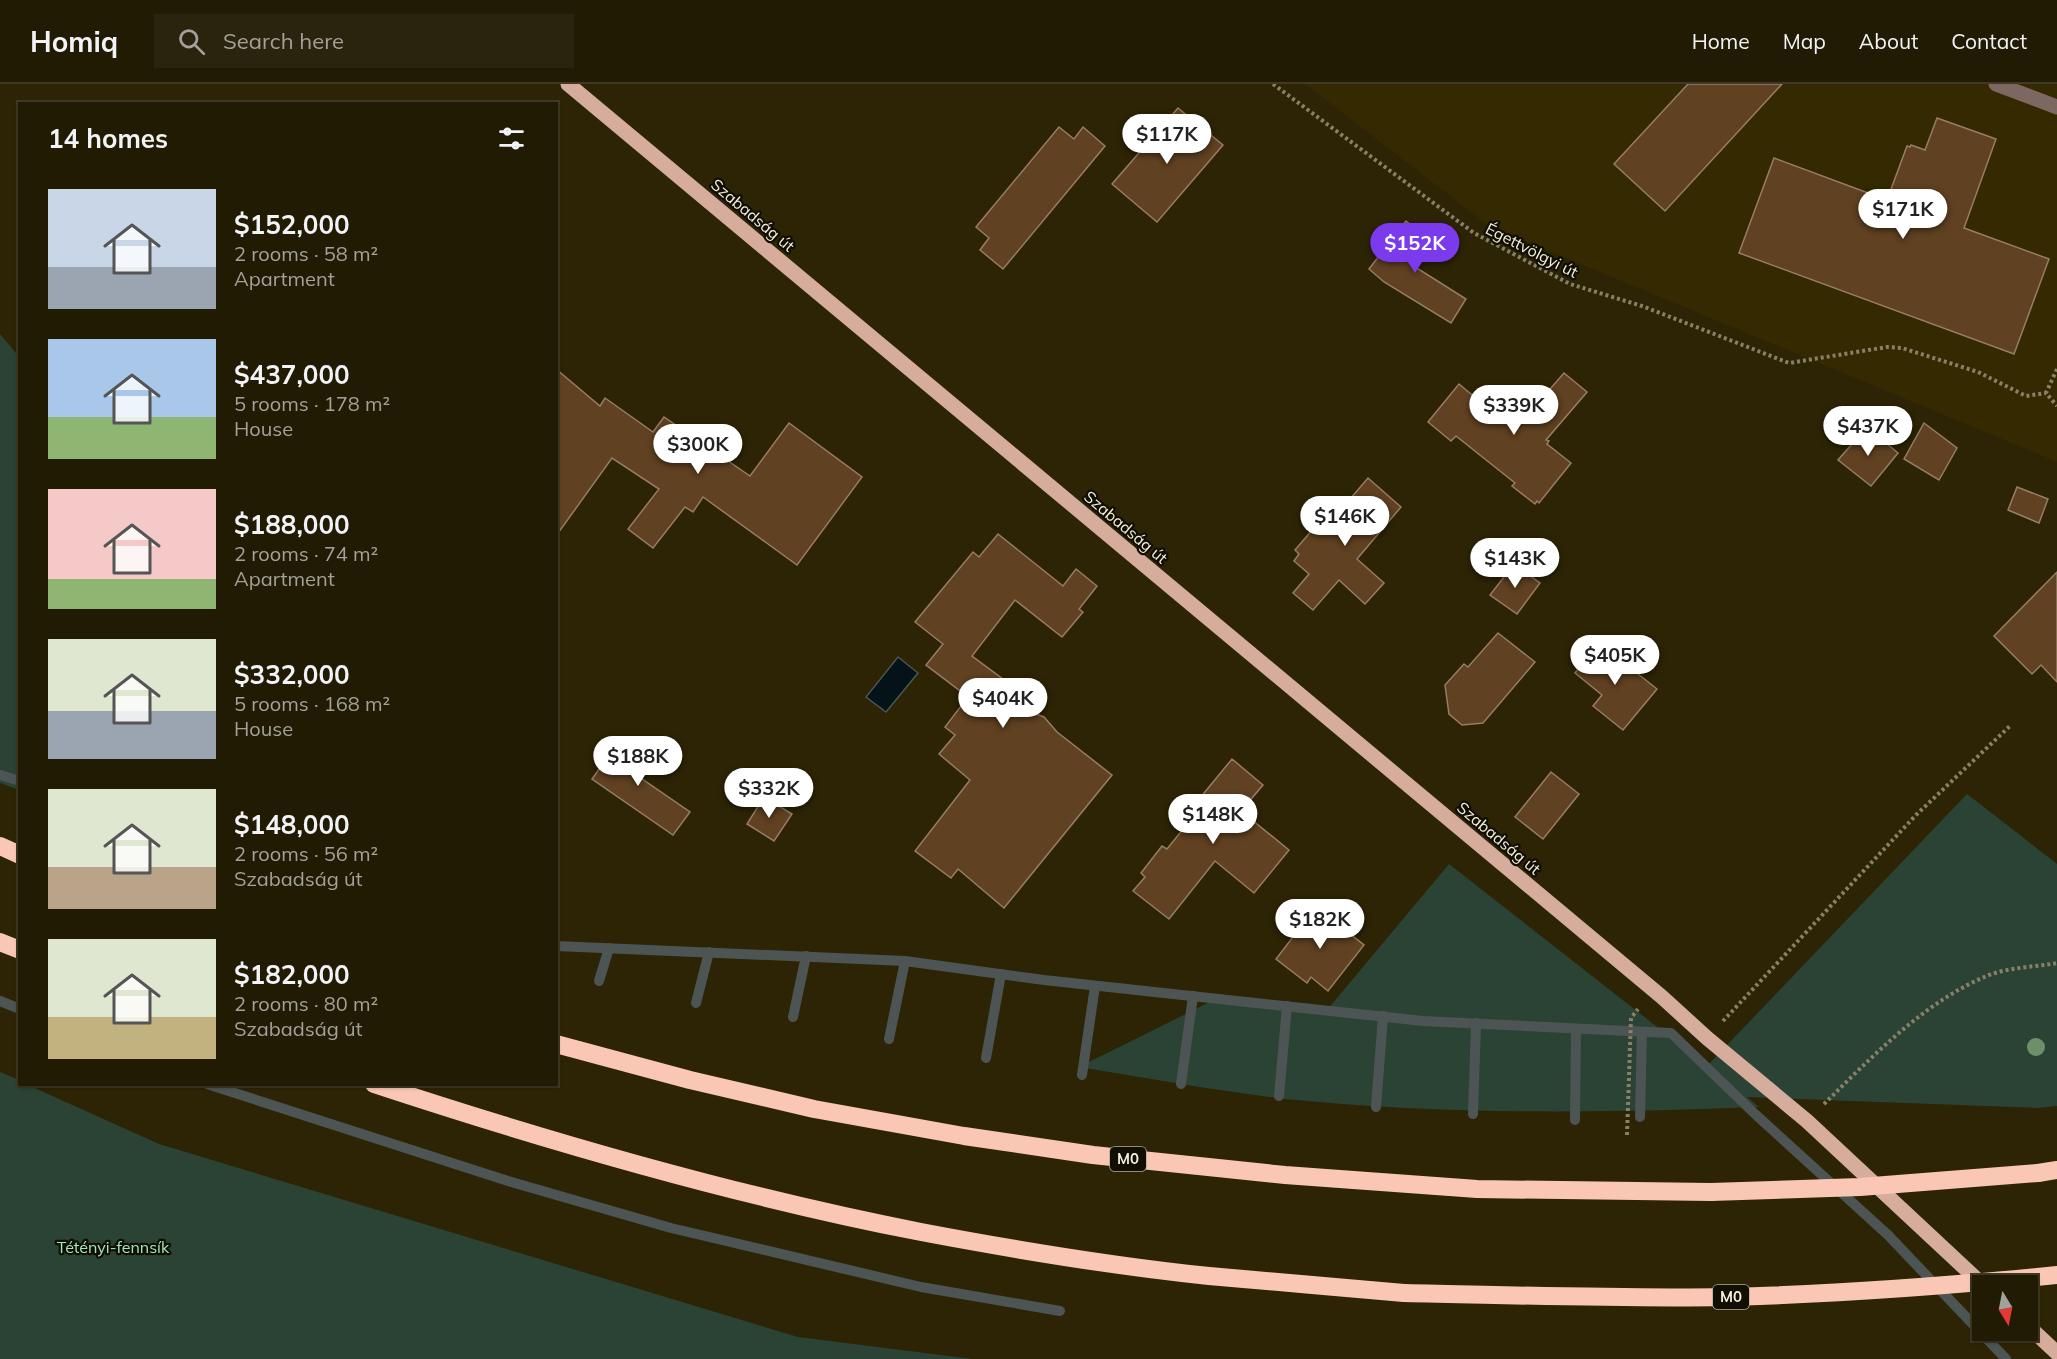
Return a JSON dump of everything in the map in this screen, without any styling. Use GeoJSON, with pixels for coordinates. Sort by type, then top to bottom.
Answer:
{"type":"FeatureCollection","features":[{"type":"Feature","properties":{"kind":"highway"},"geometry":{"type":"LineString","coordinates":[[0,846],[18,854]]}},
{"type":"Feature","properties":{"kind":"highway"},"geometry":{"type":"LineString","coordinates":[[0,942],[18,949]]}},
{"type":"Feature","properties":{"kind":"highway","name":"M0"},"geometry":{"type":"LineString","coordinates":[[558,1045],[690,1080],[813,1109],[964,1136],[1093,1155],[1285,1175],[1477,1189],[1711,1192],[1860,1187],[2057,1170]]}},
{"type":"Feature","properties":{"kind":"highway","name":"M0"},"geometry":{"type":"LineString","coordinates":[[380,1086],[523,1131],[795,1205],[922,1232],[1056,1255],[1208,1276],[1404,1293],[1618,1298],[1727,1297],[1842,1292],[2057,1275]]}},
{"type":"Feature","properties":{"kind":"main road","name":"Szabadság út"},"geometry":{"type":"LineString","coordinates":[[568,84],[1662,997],[1707,1038],[1807,1121],[1972,1275]]}},
{"type":"Feature","properties":{"kind":"main road"},"geometry":{"type":"LineString","coordinates":[[2038,1335],[2057,1353]]}},
{"type":"Feature","properties":{"kind":"street"},"geometry":{"type":"LineString","coordinates":[[1996,84],[2057,107]]}},
{"type":"Feature","properties":{"kind":"path","name":"Égettvölgyi út"},"geometry":{"type":"LineString","coordinates":[[1273,84],[1474,233],[1570,284],[1642,306],[1789,363],[1887,347],[1902,348],[1978,372],[2026,396],[2046,393]]}},
{"type":"Feature","properties":{"kind":"path"},"geometry":{"type":"LineString","coordinates":[[2057,369],[2046,393],[2057,406]]}},
{"type":"Feature","properties":{"kind":"path"},"geometry":{"type":"LineString","coordinates":[[1707,1038],[1916,815],[2012,725]]}},
{"type":"Feature","properties":{"kind":"path"},"geometry":{"type":"LineString","coordinates":[[1807,1121],[1902,1030],[1953,992],[1991,974],[2057,963]]}},
{"type":"Feature","properties":{"kind":"path"},"geometry":{"type":"LineString","coordinates":[[1627,1135],[1631,1018]]}},
{"type":"Feature","properties":{"kind":"shaded area"},"geometry":{"type":"Polygon","coordinates":[[[1305,84],[2057,84],[2057,462],[1489,226],[1305,84]]]}},
{"type":"Feature","properties":{"kind":"shaded area"},"geometry":{"type":"Polygon","coordinates":[[[898,657],[918,673],[886,712],[866,697],[898,657]]]}},
{"type":"Feature","properties":{"kind":"green space"},"geometry":{"type":"Polygon","coordinates":[[[0,334],[18,356],[18,790],[0,783],[0,334]]]}},
{"type":"Feature","properties":{"kind":"green space"},"geometry":{"type":"Polygon","coordinates":[[[1967,794],[2057,864],[2057,1106],[2038,1108],[1747,1097],[1759,1107],[1641,1111],[1404,1108],[1260,1096],[1079,1067],[1224,995],[1327,1010],[1449,864],[1707,1066],[1967,794]]]}},
{"type":"Feature","properties":{"kind":"green space","name":"Tétényi-fennsík"},"geometry":{"type":"Polygon","coordinates":[[[0,1072],[18,1080],[18,1086],[30,1086],[159,1144],[798,1337],[973,1359],[0,1359],[0,1072]]]}},
{"type":"Feature","properties":{"kind":"building"},"geometry":{"type":"Polygon","coordinates":[[[1688,84],[1782,84],[1665,211],[1614,164],[1688,84]]]}},
{"type":"Feature","properties":{"kind":"building"},"geometry":{"type":"Polygon","coordinates":[[[1178,108],[1223,145],[1157,222],[1112,184],[1178,108]]]}},
{"type":"Feature","properties":{"kind":"building"},"geometry":{"type":"Polygon","coordinates":[[[1937,118],[1996,139],[1964,228],[2049,259],[2014,354],[1739,253],[1774,158],[1887,200],[1907,146],[1911,145],[1925,150],[1937,118]]]}},
{"type":"Feature","properties":{"kind":"building"},"geometry":{"type":"Polygon","coordinates":[[[1059,127],[1074,139],[1083,127],[1105,146],[1003,269],[980,250],[989,238],[976,227],[1059,127]]]}},
{"type":"Feature","properties":{"kind":"building"},"geometry":{"type":"Polygon","coordinates":[[[1406,221],[1431,241],[1412,265],[1466,299],[1451,323],[1384,282],[1369,269],[1406,221]]]}},
{"type":"Feature","properties":{"kind":"building"},"geometry":{"type":"Polygon","coordinates":[[[558,371],[600,406],[605,398],[653,432],[664,417],[750,476],[789,423],[862,477],[797,565],[703,497],[693,512],[685,507],[653,548],[628,529],[659,489],[612,458],[558,533],[558,371]]]}},
{"type":"Feature","properties":{"kind":"building"},"geometry":{"type":"Polygon","coordinates":[[[1564,373],[1587,392],[1546,440],[1549,441],[1547,444],[1571,463],[1539,503],[1537,501],[1535,504],[1512,486],[1515,483],[1456,436],[1451,441],[1428,422],[1459,384],[1508,425],[1516,415],[1523,420],[1564,373]]]}},
{"type":"Feature","properties":{"kind":"building"},"geometry":{"type":"Polygon","coordinates":[[[1924,423],[1957,448],[1939,480],[1904,459],[1924,423]]]}},
{"type":"Feature","properties":{"kind":"building"},"geometry":{"type":"Polygon","coordinates":[[[1867,427],[1898,453],[1871,486],[1838,460],[1867,427]]]}},
{"type":"Feature","properties":{"kind":"building"},"geometry":{"type":"Polygon","coordinates":[[[1368,478],[1401,507],[1357,559],[1384,583],[1365,604],[1339,580],[1313,610],[1293,593],[1309,574],[1294,561],[1299,554],[1295,550],[1326,514],[1333,519],[1368,478]]]}},
{"type":"Feature","properties":{"kind":"building"},"geometry":{"type":"Polygon","coordinates":[[[2017,487],[2048,499],[2039,523],[2008,510],[2017,487]]]}},
{"type":"Feature","properties":{"kind":"building"},"geometry":{"type":"Polygon","coordinates":[[[998,534],[1063,586],[1076,569],[1097,586],[1079,609],[1083,612],[1062,637],[1015,600],[972,656],[1015,688],[1004,702],[1044,717],[1057,732],[1112,775],[1004,908],[958,869],[951,878],[915,851],[970,780],[939,754],[955,735],[945,727],[968,697],[926,665],[943,644],[915,622],[973,552],[979,557],[998,534]]]}},
{"type":"Feature","properties":{"kind":"building"},"geometry":{"type":"Polygon","coordinates":[[[1514,564],[1540,583],[1517,614],[1490,595],[1514,564]]]}},
{"type":"Feature","properties":{"kind":"building"},"geometry":{"type":"Polygon","coordinates":[[[2057,572],[2057,682],[2041,665],[2032,674],[1994,636],[2057,572]]]}},
{"type":"Feature","properties":{"kind":"building"},"geometry":{"type":"Polygon","coordinates":[[[1498,633],[1535,662],[1483,723],[1462,725],[1449,714],[1445,685],[1464,664],[1468,667],[1498,633]]]}},
{"type":"Feature","properties":{"kind":"building"},"geometry":{"type":"Polygon","coordinates":[[[1599,643],[1657,689],[1623,730],[1593,706],[1602,695],[1575,673],[1599,643]]]}},
{"type":"Feature","properties":{"kind":"building"},"geometry":{"type":"Polygon","coordinates":[[[622,737],[648,756],[635,774],[690,812],[673,835],[592,779],[622,737]]]}},
{"type":"Feature","properties":{"kind":"building"},"geometry":{"type":"Polygon","coordinates":[[[1232,759],[1263,785],[1241,811],[1289,850],[1254,893],[1215,861],[1169,919],[1133,891],[1145,877],[1141,873],[1162,846],[1167,849],[1205,802],[1200,798],[1232,759]]]}},
{"type":"Feature","properties":{"kind":"building"},"geometry":{"type":"Polygon","coordinates":[[[1551,772],[1579,794],[1543,839],[1515,817],[1551,772]]]}},
{"type":"Feature","properties":{"kind":"building"},"geometry":{"type":"Polygon","coordinates":[[[764,797],[792,814],[774,841],[747,824],[764,797]]]}},
{"type":"Feature","properties":{"kind":"building"},"geometry":{"type":"Polygon","coordinates":[[[1316,907],[1364,945],[1328,991],[1311,977],[1307,983],[1276,959],[1316,907]]]}},
{"type":"Feature","properties":{"kind":"waterway"},"geometry":{"type":"LineString","coordinates":[[0,775],[18,780]]}},
{"type":"Feature","properties":{"kind":"waterway"},"geometry":{"type":"LineString","coordinates":[[558,946],[905,961],[1044,980],[1423,1021],[1671,1033],[1755,1114],[1888,1235],[2006,1359]]}},
{"type":"Feature","properties":{"kind":"waterway"},"geometry":{"type":"LineString","coordinates":[[599,981],[609,948]]}},
{"type":"Feature","properties":{"kind":"waterway"},"geometry":{"type":"LineString","coordinates":[[696,1003],[709,952]]}},
{"type":"Feature","properties":{"kind":"waterway"},"geometry":{"type":"LineString","coordinates":[[793,1017],[806,956]]}},
{"type":"Feature","properties":{"kind":"waterway"},"geometry":{"type":"LineString","coordinates":[[889,1039],[905,961]]}},
{"type":"Feature","properties":{"kind":"waterway"},"geometry":{"type":"LineString","coordinates":[[986,1058],[1001,974]]}},
{"type":"Feature","properties":{"kind":"waterway"},"geometry":{"type":"LineString","coordinates":[[1082,1075],[1095,986]]}},
{"type":"Feature","properties":{"kind":"waterway"},"geometry":{"type":"LineString","coordinates":[[1181,1084],[1193,996]]}},
{"type":"Feature","properties":{"kind":"waterway"},"geometry":{"type":"LineString","coordinates":[[0,1001],[18,1008]]}},
{"type":"Feature","properties":{"kind":"waterway"},"geometry":{"type":"LineString","coordinates":[[1279,1096],[1287,1006]]}},
{"type":"Feature","properties":{"kind":"waterway"},"geometry":{"type":"LineString","coordinates":[[1376,1107],[1383,1016]]}},
{"type":"Feature","properties":{"kind":"waterway"},"geometry":{"type":"LineString","coordinates":[[1473,1114],[1476,1023]]}},
{"type":"Feature","properties":{"kind":"waterway"},"geometry":{"type":"LineString","coordinates":[[1575,1120],[1576,1029]]}},
{"type":"Feature","properties":{"kind":"waterway"},"geometry":{"type":"LineString","coordinates":[[1640,1117],[1642,1032]]}},
{"type":"Feature","properties":{"kind":"waterway"},"geometry":{"type":"LineString","coordinates":[[213,1086],[508,1181],[671,1228],[921,1287],[1060,1311]]}}]}
